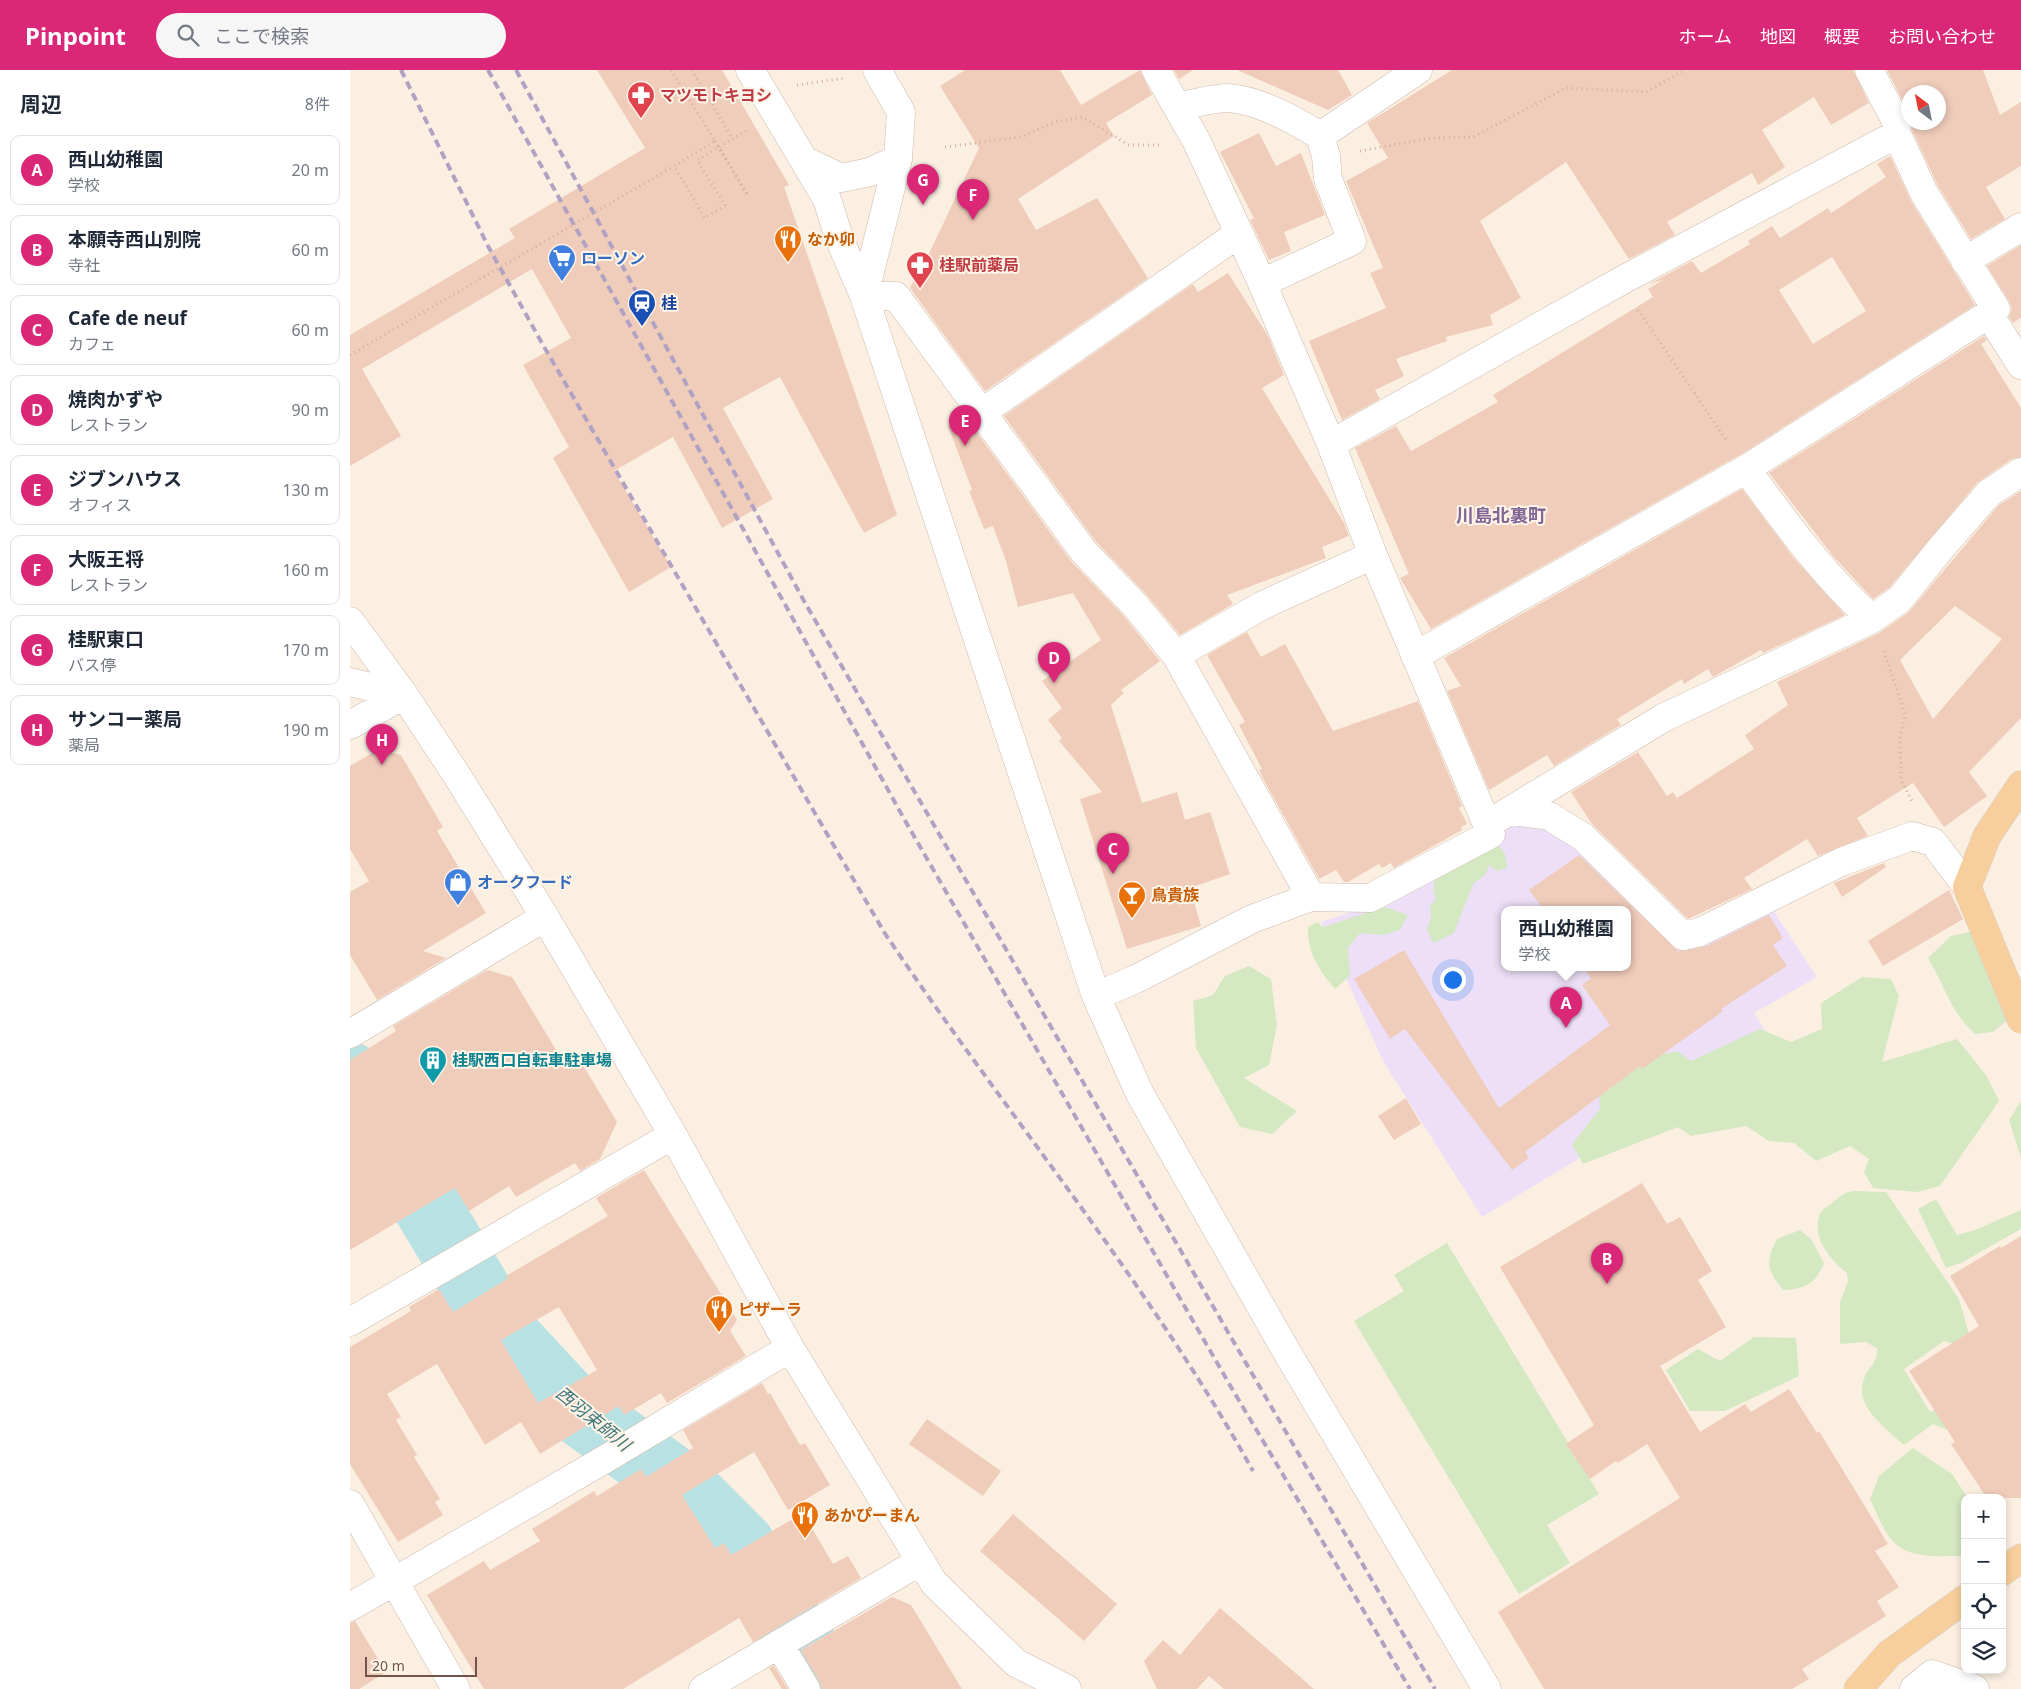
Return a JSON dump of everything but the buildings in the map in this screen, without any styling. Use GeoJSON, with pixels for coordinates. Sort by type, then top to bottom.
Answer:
{"type":"FeatureCollection","features":[{"type":"Feature","properties":{"kind":"main road"},"geometry":{"type":"LineString","coordinates":[[2021,785],[1986,836],[1967,887],[2021,1019]]}},
{"type":"Feature","properties":{"kind":"main road"},"geometry":{"type":"LineString","coordinates":[[2006,1569],[2021,1558]]}},
{"type":"Feature","properties":{"kind":"main road"},"geometry":{"type":"LineString","coordinates":[[1858,1689],[1889,1654],[1961,1602]]}},
{"type":"Feature","properties":{"kind":"street"},"geometry":{"type":"LineString","coordinates":[[750,70],[827,199],[839,238],[864,296],[1096,996],[1140,1094],[1288,1354],[1487,1689]]}},
{"type":"Feature","properties":{"kind":"street"},"geometry":{"type":"LineString","coordinates":[[1096,996],[1136,978],[1252,919],[1311,897],[1370,898],[1491,834],[1415,656],[1331,444],[1262,283],[1196,140],[1156,70]]}},
{"type":"Feature","properties":{"kind":"street"},"geometry":{"type":"LineString","coordinates":[[1323,146],[1418,70]]}},
{"type":"Feature","properties":{"kind":"street"},"geometry":{"type":"LineString","coordinates":[[1415,656],[1746,469],[1996,309],[1924,193],[1896,134],[1896,120],[1869,70]]}},
{"type":"Feature","properties":{"kind":"street"},"geometry":{"type":"LineString","coordinates":[[864,296],[898,159],[901,112],[865,73]]}},
{"type":"Feature","properties":{"kind":"street"},"geometry":{"type":"LineString","coordinates":[[1178,106],[1228,98],[1264,107],[1296,120],[1323,146],[1328,179],[1352,241],[1262,283]]}},
{"type":"Feature","properties":{"kind":"street"},"geometry":{"type":"LineString","coordinates":[[1331,444],[1619,282],[1896,134]]}},
{"type":"Feature","properties":{"kind":"street"},"geometry":{"type":"LineString","coordinates":[[806,161],[841,178],[870,172],[898,159]]}},
{"type":"Feature","properties":{"kind":"street"},"geometry":{"type":"LineString","coordinates":[[1966,261],[2021,227]]}},
{"type":"Feature","properties":{"kind":"street"},"geometry":{"type":"LineString","coordinates":[[981,413],[1238,234]]}},
{"type":"Feature","properties":{"kind":"street"},"geometry":{"type":"LineString","coordinates":[[864,296],[896,296],[1084,552],[1134,604],[1176,655],[1311,897]]}},
{"type":"Feature","properties":{"kind":"street"},"geometry":{"type":"LineString","coordinates":[[1989,314],[2021,365]]}},
{"type":"Feature","properties":{"kind":"street"},"geometry":{"type":"LineString","coordinates":[[1746,469],[1816,564],[1872,619]]}},
{"type":"Feature","properties":{"kind":"street"},"geometry":{"type":"LineString","coordinates":[[1488,824],[1513,811],[1663,718],[1872,619],[1900,599],[1989,493],[2021,472]]}},
{"type":"Feature","properties":{"kind":"street"},"geometry":{"type":"LineString","coordinates":[[1176,655],[1263,605],[1374,555]]}},
{"type":"Feature","properties":{"kind":"street"},"geometry":{"type":"LineString","coordinates":[[350,621],[404,695],[456,774],[545,918],[673,1135],[790,1348],[934,1583],[1016,1663],[1067,1689]]}},
{"type":"Feature","properties":{"kind":"street"},"geometry":{"type":"LineString","coordinates":[[350,682],[404,695]]}},
{"type":"Feature","properties":{"kind":"street"},"geometry":{"type":"LineString","coordinates":[[350,725],[404,695]]}},
{"type":"Feature","properties":{"kind":"street"},"geometry":{"type":"LineString","coordinates":[[1513,811],[1550,816],[1583,837],[1683,936],[1700,932],[1841,862],[1912,836],[1933,842],[1967,887]]}},
{"type":"Feature","properties":{"kind":"street"},"geometry":{"type":"LineString","coordinates":[[350,1034],[545,918]]}},
{"type":"Feature","properties":{"kind":"street"},"geometry":{"type":"LineString","coordinates":[[350,1322],[478,1246],[673,1135]]}},
{"type":"Feature","properties":{"kind":"street"},"geometry":{"type":"LineString","coordinates":[[350,1607],[607,1458],[644,1434],[790,1348]]}},
{"type":"Feature","properties":{"kind":"street"},"geometry":{"type":"LineString","coordinates":[[350,1504],[456,1689]]}},
{"type":"Feature","properties":{"kind":"street"},"geometry":{"type":"LineString","coordinates":[[703,1689],[921,1561]]}},
{"type":"Feature","properties":{"kind":"street"},"geometry":{"type":"LineString","coordinates":[[792,1636],[806,1689]]}},
{"type":"Feature","properties":{"kind":"street"},"geometry":{"type":"LineString","coordinates":[[1914,1689],[1932,1674],[1975,1689]]}},
{"type":"Feature","properties":{"kind":"path"},"geometry":{"type":"LineString","coordinates":[[671,70],[747,194],[718,146]]}},
{"type":"Feature","properties":{"kind":"path"},"geometry":{"type":"LineString","coordinates":[[692,70],[732,138]]}},
{"type":"Feature","properties":{"kind":"path"},"geometry":{"type":"LineString","coordinates":[[1323,146],[1431,138],[1473,137],[1566,88],[1646,92],[1685,70]]}},
{"type":"Feature","properties":{"kind":"path"},"geometry":{"type":"LineString","coordinates":[[796,85],[865,73]]}},
{"type":"Feature","properties":{"kind":"path"},"geometry":{"type":"LineString","coordinates":[[945,147],[1021,137],[1055,122],[1082,117],[1129,145],[1157,145],[1196,140]]}},
{"type":"Feature","properties":{"kind":"path"},"geometry":{"type":"LineString","coordinates":[[674,166],[705,218],[725,205],[697,160],[748,130]]}},
{"type":"Feature","properties":{"kind":"path"},"geometry":{"type":"LineString","coordinates":[[350,354],[715,141]]}},
{"type":"Feature","properties":{"kind":"path"},"geometry":{"type":"LineString","coordinates":[[1619,282],[1746,469]]}},
{"type":"Feature","properties":{"kind":"path"},"geometry":{"type":"LineString","coordinates":[[1872,619],[1905,714],[1900,739],[1901,780],[1933,842]]}},
{"type":"Feature","properties":{"kind":"shaded area"},"geometry":{"type":"Polygon","coordinates":[[[1535,812],[1576,844],[1686,950],[1771,907],[1817,977],[1754,1013],[1772,1042],[1482,1217],[1383,1061],[1321,922],[1386,900],[1535,812]]]}},
{"type":"Feature","properties":{"kind":"green space"},"geometry":{"type":"Polygon","coordinates":[[[1487,845],[1499,846],[1505,854],[1507,868],[1496,871],[1489,865],[1486,874],[1473,884],[1454,933],[1433,943],[1427,929],[1431,917],[1430,906],[1436,899],[1433,890],[1436,872],[1487,845]]]}},
{"type":"Feature","properties":{"kind":"green space"},"geometry":{"type":"Polygon","coordinates":[[[1385,907],[1408,915],[1400,930],[1383,935],[1360,933],[1348,948],[1350,976],[1335,989],[1315,960],[1308,936],[1308,927],[1317,922],[1323,927],[1385,907]]]}},
{"type":"Feature","properties":{"kind":"green space"},"geometry":{"type":"Polygon","coordinates":[[[1974,931],[2011,1017],[1993,1032],[1975,1034],[1954,1008],[1928,958],[1951,936],[1974,931]]]}},
{"type":"Feature","properties":{"kind":"green space"},"geometry":{"type":"Polygon","coordinates":[[[1249,966],[1271,979],[1277,1025],[1269,1065],[1244,1078],[1297,1111],[1272,1134],[1240,1127],[1196,1048],[1193,1001],[1213,995],[1225,976],[1249,966]]]}},
{"type":"Feature","properties":{"kind":"green space"},"geometry":{"type":"Polygon","coordinates":[[[1862,977],[1891,979],[1899,996],[1882,1062],[1957,1039],[1986,1075],[1999,1101],[1940,1186],[1917,1192],[1873,1188],[1864,1172],[1869,1159],[1850,1146],[1816,1161],[1794,1143],[1769,1141],[1746,1126],[1691,1136],[1678,1127],[1583,1164],[1572,1144],[1600,1109],[1598,1078],[1626,1062],[1677,1051],[1691,1061],[1760,1029],[1791,1042],[1822,1029],[1821,1003],[1862,977]]]}},
{"type":"Feature","properties":{"kind":"green space"},"geometry":{"type":"Polygon","coordinates":[[[2021,1101],[2021,1158],[2009,1120],[2021,1101]]]}},
{"type":"Feature","properties":{"kind":"green space"},"geometry":{"type":"Polygon","coordinates":[[[1854,1191],[1886,1192],[1959,1299],[1971,1341],[1961,1346],[1944,1341],[1904,1369],[1930,1412],[1977,1391],[1947,1430],[1933,1424],[1904,1445],[1867,1408],[1863,1398],[1864,1379],[1875,1361],[1877,1348],[1866,1342],[1840,1344],[1840,1302],[1848,1281],[1847,1273],[1834,1262],[1824,1247],[1818,1230],[1818,1221],[1823,1210],[1843,1195],[1854,1191]]]}},
{"type":"Feature","properties":{"kind":"green space"},"geometry":{"type":"Polygon","coordinates":[[[1936,1199],[1957,1235],[1975,1230],[2021,1210],[2021,1229],[1961,1263],[1946,1268],[1918,1209],[1936,1199]]]}},
{"type":"Feature","properties":{"kind":"green space"},"geometry":{"type":"Polygon","coordinates":[[[1800,1230],[1811,1239],[1824,1263],[1813,1281],[1803,1287],[1783,1290],[1771,1272],[1769,1260],[1777,1239],[1800,1230]]]}},
{"type":"Feature","properties":{"kind":"green space"},"geometry":{"type":"Polygon","coordinates":[[[1447,1243],[1599,1494],[1547,1525],[1570,1563],[1519,1594],[1354,1321],[1404,1291],[1394,1275],[1447,1243]]]}},
{"type":"Feature","properties":{"kind":"green space"},"geometry":{"type":"Polygon","coordinates":[[[1754,1337],[1796,1338],[1799,1376],[1725,1411],[1690,1411],[1666,1370],[1698,1349],[1720,1361],[1754,1337]]]}},
{"type":"Feature","properties":{"kind":"green space"},"geometry":{"type":"Polygon","coordinates":[[[1913,1448],[1952,1474],[1965,1494],[1961,1494],[1961,1555],[1932,1556],[1915,1554],[1895,1544],[1886,1532],[1870,1499],[1879,1476],[1913,1448]]]}},
{"type":"Feature","properties":{"kind":"waterway","name":"西羽束師川"},"geometry":{"type":"LineString","coordinates":[[350,1076],[501,1331],[568,1403],[685,1489],[741,1545],[830,1689]]}},
{"type":"Feature","properties":{"kind":"railway"},"geometry":{"type":"LineString","coordinates":[[401,70],[488,246],[543,345],[884,932],[978,1066],[1122,1264],[1212,1400],[1253,1471]]}},
{"type":"Feature","properties":{"kind":"railway"},"geometry":{"type":"LineString","coordinates":[[488,70],[907,824],[1231,1387],[1410,1689]]}},
{"type":"Feature","properties":{"kind":"railway"},"geometry":{"type":"LineString","coordinates":[[516,70],[804,601],[1435,1689]]}},
{"type":"Feature","properties":{"kind":"place","name":"マツモトキヨシ"},"geometry":{"type":"Point","coordinates":[641,119]}},
{"type":"Feature","properties":{"kind":"place","name":"桂駅東口"},"geometry":{"type":"Point","coordinates":[923,205]}},
{"type":"Feature","properties":{"kind":"place","name":"大阪王将"},"geometry":{"type":"Point","coordinates":[973,220]}},
{"type":"Feature","properties":{"kind":"place","name":"なか卯"},"geometry":{"type":"Point","coordinates":[788,263]}},
{"type":"Feature","properties":{"kind":"place","name":"ローソン"},"geometry":{"type":"Point","coordinates":[562,282]}},
{"type":"Feature","properties":{"kind":"place","name":"桂駅前薬局"},"geometry":{"type":"Point","coordinates":[920,289]}},
{"type":"Feature","properties":{"kind":"place","name":"桂"},"geometry":{"type":"Point","coordinates":[642,327]}},
{"type":"Feature","properties":{"kind":"place","name":"ジブンハウス"},"geometry":{"type":"Point","coordinates":[965,446]}},
{"type":"Feature","properties":{"kind":"place","name":"焼肉かずや"},"geometry":{"type":"Point","coordinates":[1054,683]}},
{"type":"Feature","properties":{"kind":"place","name":"サンコー薬局"},"geometry":{"type":"Point","coordinates":[382,765]}},
{"type":"Feature","properties":{"kind":"place","name":"Cafe de neuf"},"geometry":{"type":"Point","coordinates":[1113,874]}},
{"type":"Feature","properties":{"kind":"place","name":"オークフード"},"geometry":{"type":"Point","coordinates":[458,906]}},
{"type":"Feature","properties":{"kind":"place","name":"鳥貴族"},"geometry":{"type":"Point","coordinates":[1132,919]}},
{"type":"Feature","properties":{"kind":"place","name":"西山幼稚園"},"geometry":{"type":"Point","coordinates":[1566,1028]}},
{"type":"Feature","properties":{"kind":"place","name":"桂駅西口自転車駐車場"},"geometry":{"type":"Point","coordinates":[433,1084]}},
{"type":"Feature","properties":{"kind":"place","name":"本願寺西山別院"},"geometry":{"type":"Point","coordinates":[1607,1284]}},
{"type":"Feature","properties":{"kind":"place","name":"ピザーラ"},"geometry":{"type":"Point","coordinates":[719,1333]}},
{"type":"Feature","properties":{"kind":"place","name":"あかぴーまん"},"geometry":{"type":"Point","coordinates":[805,1539]}},
{"type":"Feature","properties":{"kind":"district","name":"川島北裏町"},"geometry":{"type":"Point","coordinates":[1501,516]}}]}
